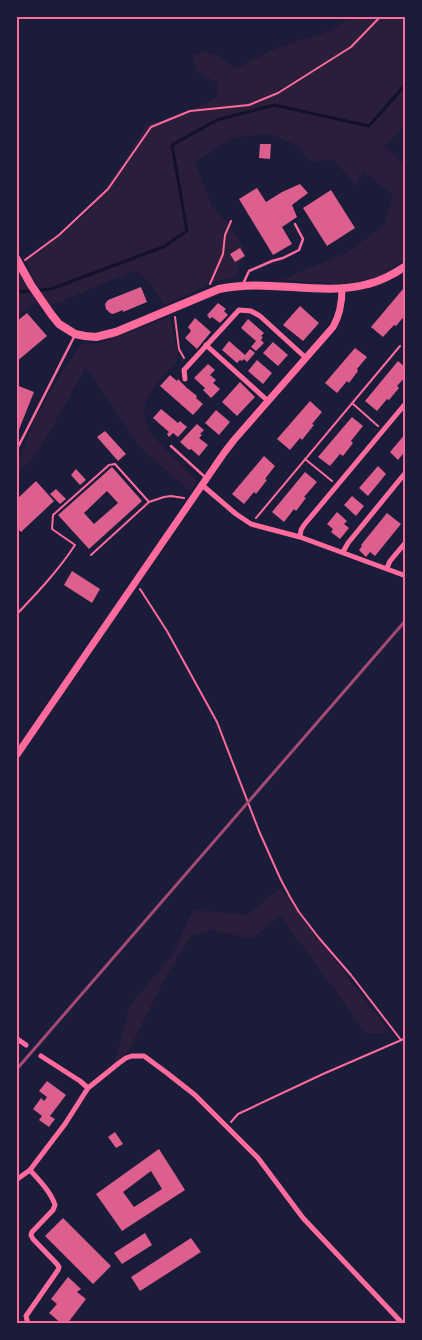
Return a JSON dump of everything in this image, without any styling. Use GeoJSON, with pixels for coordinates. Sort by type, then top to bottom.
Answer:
{"type":"FeatureCollection","features":[{"type":"Feature","properties":{"kind":"main road"},"geometry":{"type":"LineString","coordinates":[[17,263],[44,305],[59,324],[76,334],[96,337],[106,335],[219,289],[243,285],[342,288],[361,286],[380,280],[406,266]]}},
{"type":"Feature","properties":{"kind":"street"},"geometry":{"type":"LineString","coordinates":[[16,756],[234,440],[336,322],[340,308],[342,288]]}},
{"type":"Feature","properties":{"kind":"street"},"geometry":{"type":"LineString","coordinates":[[184,378],[184,370],[188,365],[236,312],[242,310],[251,311],[260,316],[306,358]]}},
{"type":"Feature","properties":{"kind":"street"},"geometry":{"type":"LineString","coordinates":[[206,345],[268,401]]}},
{"type":"Feature","properties":{"kind":"street"},"geometry":{"type":"LineString","coordinates":[[300,537],[304,525],[406,403]]}},
{"type":"Feature","properties":{"kind":"street"},"geometry":{"type":"LineString","coordinates":[[343,552],[348,543],[406,472]]}},
{"type":"Feature","properties":{"kind":"street"},"geometry":{"type":"LineString","coordinates":[[204,482],[236,514],[252,524],[300,537],[406,576]]}},
{"type":"Feature","properties":{"kind":"street"},"geometry":{"type":"LineString","coordinates":[[387,568],[390,561],[406,542]]}},
{"type":"Feature","properties":{"kind":"street"},"geometry":{"type":"LineString","coordinates":[[16,1038],[26,1045]]}},
{"type":"Feature","properties":{"kind":"street"},"geometry":{"type":"LineString","coordinates":[[16,1180],[30,1170],[65,1124],[88,1088],[126,1058],[138,1055],[144,1056],[187,1088],[258,1158],[303,1218],[403,1324]]}},
{"type":"Feature","properties":{"kind":"street"},"geometry":{"type":"LineString","coordinates":[[41,1056],[88,1088]]}},
{"type":"Feature","properties":{"kind":"street"},"geometry":{"type":"LineString","coordinates":[[28,1324],[26,1316],[58,1270],[57,1264],[33,1239],[32,1232],[56,1205],[46,1189],[30,1170]]}},
{"type":"Feature","properties":{"kind":"lane"},"geometry":{"type":"LineString","coordinates":[[243,285],[249,271],[298,250],[304,239],[295,224]]}},
{"type":"Feature","properties":{"kind":"lane"},"geometry":{"type":"LineString","coordinates":[[16,451],[76,334]]}},
{"type":"Feature","properties":{"kind":"lane"},"geometry":{"type":"LineString","coordinates":[[171,446],[204,482]]}},
{"type":"Feature","properties":{"kind":"path"},"geometry":{"type":"LineString","coordinates":[[17,263],[59,235],[108,189],[151,127],[190,111],[250,105],[278,93],[351,47],[380,16]]}},
{"type":"Feature","properties":{"kind":"path"},"geometry":{"type":"LineString","coordinates":[[206,293],[223,254],[224,235],[231,221]]}},
{"type":"Feature","properties":{"kind":"path"},"geometry":{"type":"LineString","coordinates":[[173,308],[179,349],[188,365]]}},
{"type":"Feature","properties":{"kind":"path"},"geometry":{"type":"LineString","coordinates":[[252,524],[400,346]]}},
{"type":"Feature","properties":{"kind":"path"},"geometry":{"type":"LineString","coordinates":[[352,403],[383,430]]}},
{"type":"Feature","properties":{"kind":"path"},"geometry":{"type":"LineString","coordinates":[[305,459],[336,485]]}},
{"type":"Feature","properties":{"kind":"path"},"geometry":{"type":"LineString","coordinates":[[16,615],[62,565],[75,546],[52,529],[53,515],[109,465],[115,464],[149,502]]}},
{"type":"Feature","properties":{"kind":"path"},"geometry":{"type":"LineString","coordinates":[[91,555],[149,502],[171,496],[191,501]]}},
{"type":"Feature","properties":{"kind":"path"},"geometry":{"type":"LineString","coordinates":[[135,583],[146,596],[167,631],[218,722],[254,817],[290,897],[319,938],[351,975],[401,1040]]}},
{"type":"Feature","properties":{"kind":"path"},"geometry":{"type":"LineString","coordinates":[[226,1128],[238,1114],[406,1038]]}},
{"type":"Feature","properties":{"kind":"shaded area"},"geometry":{"type":"Polygon","coordinates":[[[349,16],[406,16],[406,125],[384,146],[406,166],[406,259],[381,276],[343,284],[282,280],[345,253],[384,226],[393,195],[364,172],[355,185],[333,159],[310,162],[299,146],[269,134],[233,138],[195,162],[212,206],[231,227],[245,249],[235,278],[217,281],[164,305],[154,288],[136,270],[50,306],[34,281],[26,260],[43,249],[88,212],[122,165],[146,125],[171,119],[217,98],[217,83],[197,71],[192,55],[205,52],[210,53],[221,57],[237,68],[282,46],[327,32],[349,16]]]}},
{"type":"Feature","properties":{"kind":"shaded area"},"geometry":{"type":"Polygon","coordinates":[[[16,274],[19,274],[36,302],[16,315],[16,274]]]}},
{"type":"Feature","properties":{"kind":"shaded area"},"geometry":{"type":"Polygon","coordinates":[[[170,317],[179,358],[151,392],[145,411],[146,422],[150,433],[197,481],[190,491],[141,448],[86,367],[40,449],[16,475],[16,460],[21,456],[35,418],[81,344],[101,343],[170,317]]]}},
{"type":"Feature","properties":{"kind":"shaded area"},"geometry":{"type":"Polygon","coordinates":[[[280,888],[390,1033],[366,1033],[280,915],[252,939],[212,930],[191,936],[165,978],[126,1055],[114,1064],[130,1006],[172,955],[193,910],[247,915],[280,888]]]}},
{"type":"Feature","properties":{"kind":"building"},"geometry":{"type":"Polygon","coordinates":[[[260,144],[271,144],[270,159],[259,158],[260,144]]]}},
{"type":"Feature","properties":{"kind":"building"},"geometry":{"type":"Polygon","coordinates":[[[300,184],[308,193],[292,205],[297,217],[282,227],[292,244],[273,255],[239,199],[257,188],[266,202],[300,184]]]}},
{"type":"Feature","properties":{"kind":"building"},"geometry":{"type":"Polygon","coordinates":[[[331,190],[355,228],[327,246],[303,208],[331,190]]]}},
{"type":"Feature","properties":{"kind":"building"},"geometry":{"type":"Polygon","coordinates":[[[240,248],[245,256],[235,262],[230,254],[240,248]]]}},
{"type":"Feature","properties":{"kind":"building"},"geometry":{"type":"Polygon","coordinates":[[[141,287],[147,302],[113,314],[106,309],[105,304],[108,300],[141,287]]]}},
{"type":"Feature","properties":{"kind":"building"},"geometry":{"type":"Polygon","coordinates":[[[403,289],[406,292],[406,314],[383,337],[371,327],[403,289]]]}},
{"type":"Feature","properties":{"kind":"building"},"geometry":{"type":"Polygon","coordinates":[[[218,303],[226,309],[224,311],[228,315],[220,323],[212,317],[210,319],[207,315],[218,303]]]}},
{"type":"Feature","properties":{"kind":"building"},"geometry":{"type":"Polygon","coordinates":[[[300,306],[319,323],[303,341],[283,325],[300,306]]]}},
{"type":"Feature","properties":{"kind":"building"},"geometry":{"type":"Polygon","coordinates":[[[27,313],[47,336],[16,362],[16,322],[27,313]]]}},
{"type":"Feature","properties":{"kind":"building"},"geometry":{"type":"Polygon","coordinates":[[[195,318],[211,332],[197,349],[185,338],[191,331],[188,327],[195,318]]]}},
{"type":"Feature","properties":{"kind":"building"},"geometry":{"type":"Polygon","coordinates":[[[248,319],[264,333],[261,336],[263,337],[261,340],[264,343],[256,351],[251,347],[256,341],[241,328],[248,319]]]}},
{"type":"Feature","properties":{"kind":"building"},"geometry":{"type":"Polygon","coordinates":[[[229,341],[245,355],[250,349],[255,353],[247,362],[244,359],[237,363],[222,350],[229,341]]]}},
{"type":"Feature","properties":{"kind":"building"},"geometry":{"type":"Polygon","coordinates":[[[273,342],[288,355],[278,366],[263,353],[273,342]]]}},
{"type":"Feature","properties":{"kind":"building"},"geometry":{"type":"Polygon","coordinates":[[[355,348],[367,357],[349,383],[347,381],[337,393],[325,383],[355,348]]]}},
{"type":"Feature","properties":{"kind":"building"},"geometry":{"type":"Polygon","coordinates":[[[257,360],[272,373],[263,384],[248,371],[257,360]]]}},
{"type":"Feature","properties":{"kind":"building"},"geometry":{"type":"Polygon","coordinates":[[[398,361],[406,368],[406,376],[397,386],[399,388],[377,411],[365,401],[398,361]]]}},
{"type":"Feature","properties":{"kind":"building"},"geometry":{"type":"Polygon","coordinates":[[[208,364],[215,370],[210,375],[216,380],[213,383],[220,389],[211,398],[203,390],[205,388],[194,378],[208,364]]]}},
{"type":"Feature","properties":{"kind":"building"},"geometry":{"type":"Polygon","coordinates":[[[170,375],[177,381],[178,379],[203,404],[193,415],[160,386],[170,375]]]}},
{"type":"Feature","properties":{"kind":"building"},"geometry":{"type":"Polygon","coordinates":[[[240,382],[255,397],[237,416],[222,402],[240,382]]]}},
{"type":"Feature","properties":{"kind":"building"},"geometry":{"type":"Polygon","coordinates":[[[16,385],[34,392],[16,437],[16,385]]]}},
{"type":"Feature","properties":{"kind":"building"},"geometry":{"type":"Polygon","coordinates":[[[310,401],[322,412],[302,440],[300,438],[290,450],[277,439],[310,401]]]}},
{"type":"Feature","properties":{"kind":"building"},"geometry":{"type":"Polygon","coordinates":[[[161,409],[178,423],[180,421],[187,427],[178,437],[173,433],[169,437],[167,434],[169,432],[153,418],[161,409]]]}},
{"type":"Feature","properties":{"kind":"building"},"geometry":{"type":"Polygon","coordinates":[[[216,410],[230,422],[219,435],[205,423],[216,410]]]}},
{"type":"Feature","properties":{"kind":"building"},"geometry":{"type":"Polygon","coordinates":[[[352,417],[363,426],[351,441],[353,443],[343,456],[340,454],[330,466],[318,457],[352,417]]]}},
{"type":"Feature","properties":{"kind":"building"},"geometry":{"type":"Polygon","coordinates":[[[197,424],[204,430],[199,438],[208,445],[199,456],[180,442],[197,424]]]}},
{"type":"Feature","properties":{"kind":"building"},"geometry":{"type":"Polygon","coordinates":[[[105,431],[126,454],[118,461],[97,437],[105,431]]]}},
{"type":"Feature","properties":{"kind":"building"},"geometry":{"type":"Polygon","coordinates":[[[406,433],[406,450],[398,460],[390,452],[406,433]]]}},
{"type":"Feature","properties":{"kind":"building"},"geometry":{"type":"Polygon","coordinates":[[[264,456],[275,466],[256,494],[254,492],[244,504],[232,494],[264,456]]]}},
{"type":"Feature","properties":{"kind":"building"},"geometry":{"type":"Polygon","coordinates":[[[378,466],[386,474],[368,496],[359,488],[378,466]]]}},
{"type":"Feature","properties":{"kind":"building"},"geometry":{"type":"Polygon","coordinates":[[[112,467],[142,501],[89,549],[58,515],[112,467]],[[107,491],[84,513],[94,524],[118,503],[107,491]]]}},
{"type":"Feature","properties":{"kind":"building"},"geometry":{"type":"Polygon","coordinates":[[[76,469],[86,480],[80,485],[71,475],[76,469]]]}},
{"type":"Feature","properties":{"kind":"building"},"geometry":{"type":"Polygon","coordinates":[[[305,472],[317,482],[304,497],[306,498],[296,511],[294,509],[284,522],[272,512],[305,472]]]}},
{"type":"Feature","properties":{"kind":"building"},"geometry":{"type":"Polygon","coordinates":[[[36,481],[54,501],[21,532],[16,527],[16,500],[36,481]]]}},
{"type":"Feature","properties":{"kind":"building"},"geometry":{"type":"Polygon","coordinates":[[[56,489],[66,499],[60,504],[50,494],[56,489]]]}},
{"type":"Feature","properties":{"kind":"building"},"geometry":{"type":"Polygon","coordinates":[[[352,496],[364,506],[356,516],[344,505],[352,496]]]}},
{"type":"Feature","properties":{"kind":"building"},"geometry":{"type":"Polygon","coordinates":[[[337,512],[347,521],[344,524],[349,528],[340,539],[331,532],[333,529],[327,524],[337,512]]]}},
{"type":"Feature","properties":{"kind":"building"},"geometry":{"type":"Polygon","coordinates":[[[387,513],[401,524],[375,556],[370,552],[366,557],[359,550],[361,545],[387,513]]]}},
{"type":"Feature","properties":{"kind":"building"},"geometry":{"type":"Polygon","coordinates":[[[72,571],[100,589],[92,603],[64,585],[72,571]]]}},
{"type":"Feature","properties":{"kind":"building"},"geometry":{"type":"Polygon","coordinates":[[[47,1081],[66,1095],[50,1116],[55,1119],[49,1127],[39,1120],[42,1116],[33,1109],[41,1098],[44,1101],[47,1097],[39,1091],[47,1081]]]}},
{"type":"Feature","properties":{"kind":"building"},"geometry":{"type":"Polygon","coordinates":[[[115,1132],[123,1144],[116,1148],[108,1137],[115,1132]]]}},
{"type":"Feature","properties":{"kind":"building"},"geometry":{"type":"Polygon","coordinates":[[[159,1149],[185,1190],[122,1231],[96,1194],[159,1149]],[[151,1171],[123,1192],[134,1207],[162,1189],[151,1171]]]}},
{"type":"Feature","properties":{"kind":"building"},"geometry":{"type":"Polygon","coordinates":[[[63,1218],[111,1266],[93,1284],[45,1236],[63,1218]]]}},
{"type":"Feature","properties":{"kind":"building"},"geometry":{"type":"Polygon","coordinates":[[[145,1233],[152,1245],[122,1264],[114,1253],[145,1233]]]}},
{"type":"Feature","properties":{"kind":"building"},"geometry":{"type":"Polygon","coordinates":[[[191,1238],[201,1252],[140,1291],[131,1277],[191,1238]]]}},
{"type":"Feature","properties":{"kind":"building"},"geometry":{"type":"Polygon","coordinates":[[[68,1277],[81,1289],[77,1292],[86,1299],[67,1324],[62,1324],[49,1313],[57,1304],[51,1299],[68,1277]]]}},
{"type":"Feature","properties":{"kind":"waterway"},"geometry":{"type":"LineString","coordinates":[[16,289],[21,292],[51,289],[163,247],[187,231],[172,145],[217,120],[274,105],[369,126],[406,84]]}},
{"type":"Feature","properties":{"kind":"railway"},"geometry":{"type":"LineString","coordinates":[[16,1070],[406,620]]}}]}
